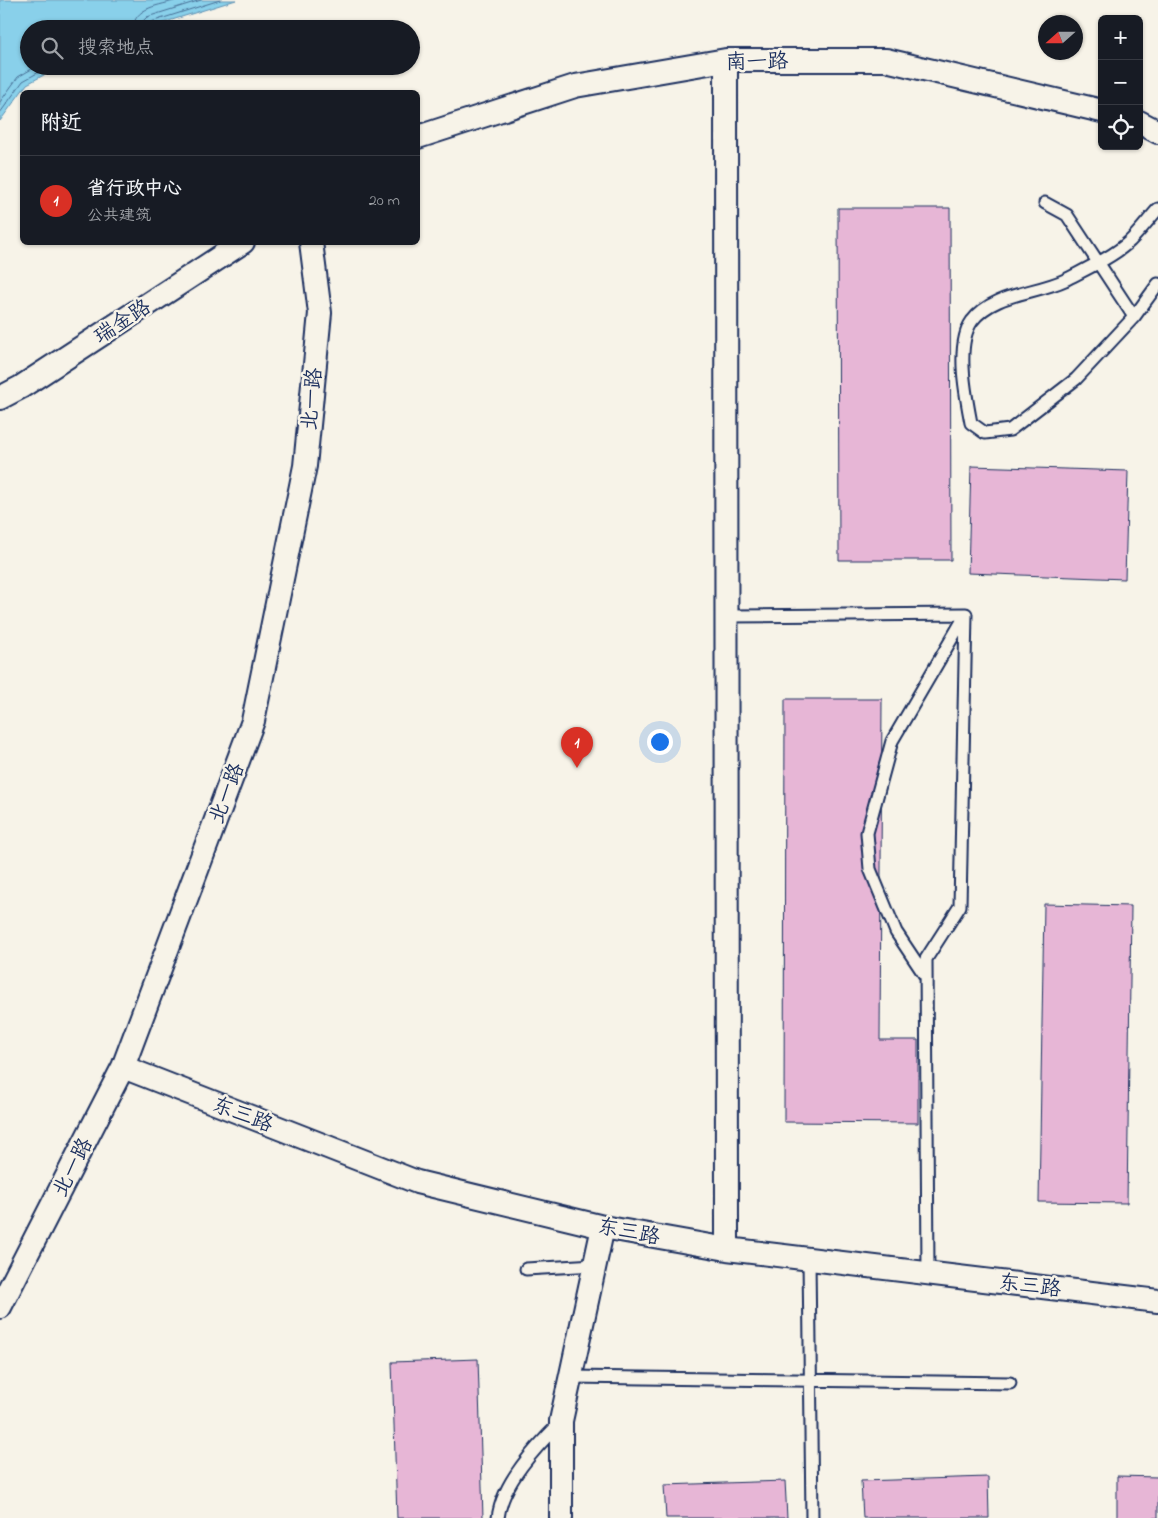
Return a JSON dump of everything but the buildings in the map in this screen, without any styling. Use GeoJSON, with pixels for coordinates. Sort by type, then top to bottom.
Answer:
{"type":"FeatureCollection","features":[{"type":"Feature","properties":{"kind":"street","name":"南一路"},"geometry":{"type":"LineString","coordinates":[[420,136],[575,86],[726,60],[886,60],[1098,110]]}},
{"type":"Feature","properties":{"kind":"street"},"geometry":{"type":"LineString","coordinates":[[726,60],[727,1249]]}},
{"type":"Feature","properties":{"kind":"street"},"geometry":{"type":"LineString","coordinates":[[1143,124],[1158,132]]}},
{"type":"Feature","properties":{"kind":"street","name":"瑞金路"},"geometry":{"type":"LineString","coordinates":[[0,398],[20,387],[238,245]]}},
{"type":"Feature","properties":{"kind":"street","name":"北一路"},"geometry":{"type":"LineString","coordinates":[[0,1307],[123,1068],[253,722],[305,466],[320,313],[311,245]]}},
{"type":"Feature","properties":{"kind":"street","name":"东三路"},"geometry":{"type":"LineString","coordinates":[[123,1068],[417,1182],[603,1227],[727,1249],[1158,1301]]}},
{"type":"Feature","properties":{"kind":"street"},"geometry":{"type":"LineString","coordinates":[[561,1518],[562,1421],[603,1227]]}},
{"type":"Feature","properties":{"kind":"lane"},"geometry":{"type":"LineString","coordinates":[[1045,203],[1067,215],[1134,317]]}},
{"type":"Feature","properties":{"kind":"lane"},"geometry":{"type":"LineString","coordinates":[[1158,209],[1130,242],[1098,262],[1064,280],[1041,289],[997,301],[972,322],[963,347],[966,394],[971,423],[985,432],[1010,430],[1076,379],[1104,352],[1134,317],[1158,284]]}},
{"type":"Feature","properties":{"kind":"lane"},"geometry":{"type":"LineString","coordinates":[[726,616],[966,614]]}},
{"type":"Feature","properties":{"kind":"lane"},"geometry":{"type":"LineString","coordinates":[[928,1273],[926,959],[960,906],[966,614]]}},
{"type":"Feature","properties":{"kind":"lane"},"geometry":{"type":"LineString","coordinates":[[926,977],[896,932],[870,869],[867,834],[892,741],[966,614]]}},
{"type":"Feature","properties":{"kind":"lane"},"geometry":{"type":"LineString","coordinates":[[808,1259],[812,1518]]}},
{"type":"Feature","properties":{"kind":"lane"},"geometry":{"type":"LineString","coordinates":[[526,1269],[595,1265]]}},
{"type":"Feature","properties":{"kind":"lane"},"geometry":{"type":"LineString","coordinates":[[571,1377],[1010,1383]]}},
{"type":"Feature","properties":{"kind":"lane"},"geometry":{"type":"LineString","coordinates":[[498,1518],[499,1507],[527,1456],[562,1421]]}},
{"type":"Feature","properties":{"kind":"water"},"geometry":{"type":"Polygon","coordinates":[[[0,0],[236,0],[172,20],[20,20],[20,75],[44,75],[20,90],[20,94],[0,121],[0,0]]]}},
{"type":"Feature","properties":{"kind":"place","name":"省行政中心"},"geometry":{"type":"Point","coordinates":[577,768]}}]}
